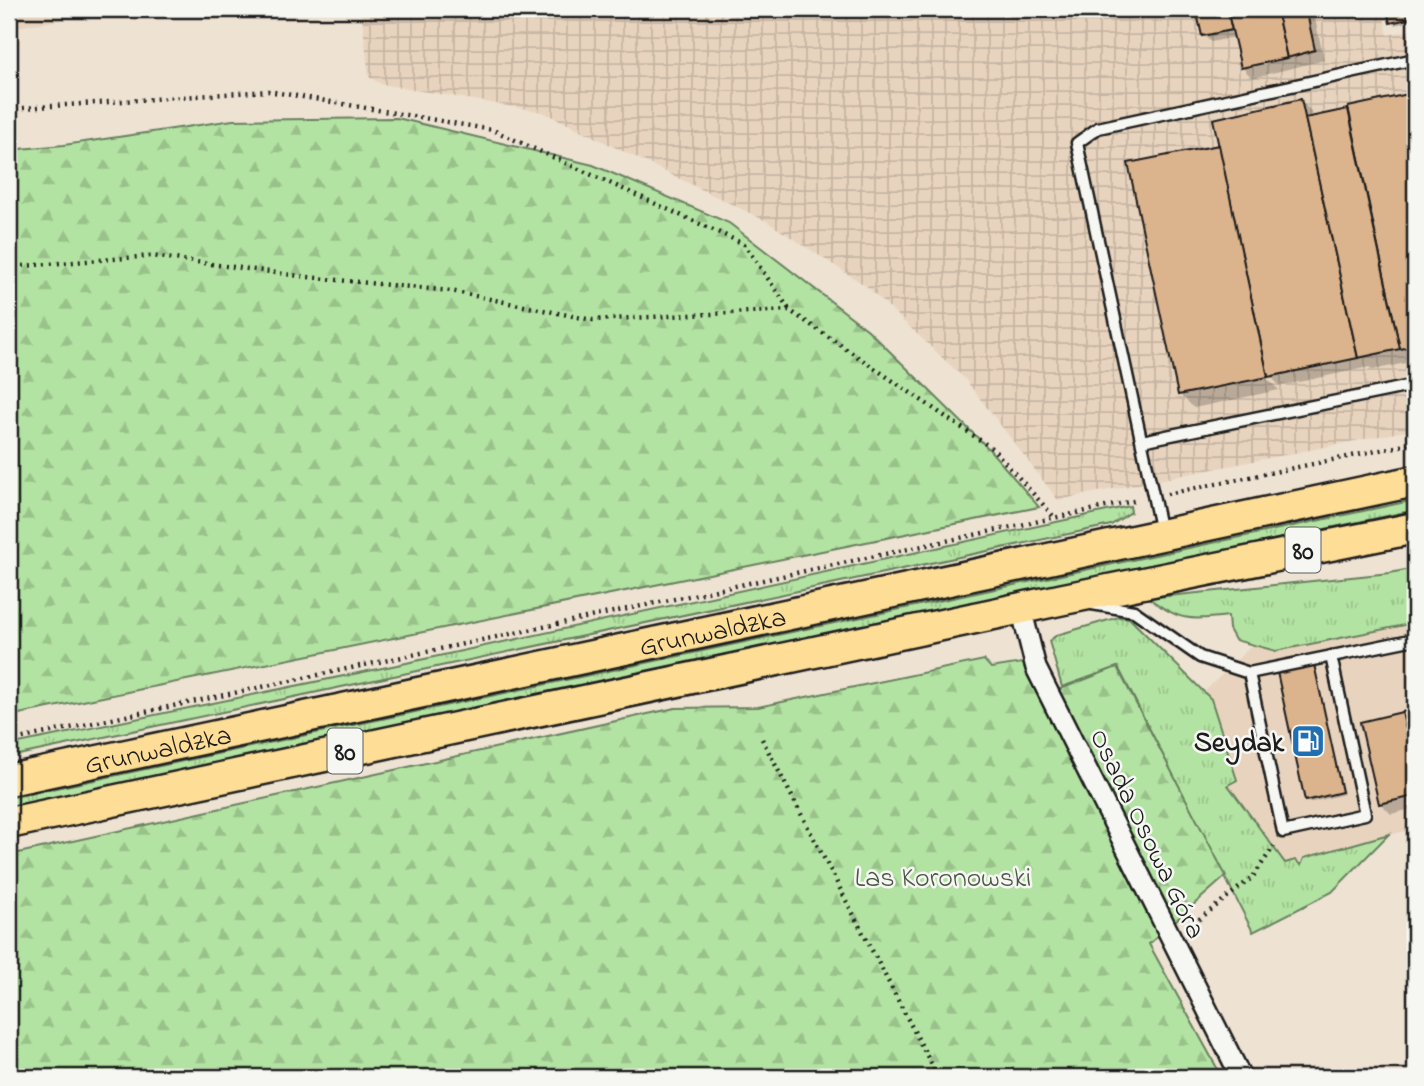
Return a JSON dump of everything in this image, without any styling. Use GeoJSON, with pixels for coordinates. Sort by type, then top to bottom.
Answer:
{"type":"FeatureCollection","features":[{"type":"Feature","properties":{"kind":"main road","name":"Grunwaldzka"},"geometry":{"type":"LineString","coordinates":[[9,780],[1415,481]]}},
{"type":"Feature","properties":{"kind":"main road","name":"Grunwaldzka"},"geometry":{"type":"LineString","coordinates":[[9,823],[1021,608],[1415,528]]}},
{"type":"Feature","properties":{"kind":"street","name":"Osada Osowa Góra"},"geometry":{"type":"LineString","coordinates":[[1021,608],[1037,668],[1170,941],[1241,1077]]}},
{"type":"Feature","properties":{"kind":"lane"},"geometry":{"type":"LineString","coordinates":[[1161,536],[1077,144],[1098,128],[1415,59]]}},
{"type":"Feature","properties":{"kind":"lane"},"geometry":{"type":"LineString","coordinates":[[1142,441],[1415,385]]}},
{"type":"Feature","properties":{"kind":"lane"},"geometry":{"type":"LineString","coordinates":[[1064,599],[1134,611],[1200,657],[1249,673],[1415,639]]}},
{"type":"Feature","properties":{"kind":"lane"},"geometry":{"type":"LineString","coordinates":[[1249,673],[1283,832],[1365,814],[1331,656]]}},
{"type":"Feature","properties":{"kind":"path"},"geometry":{"type":"LineString","coordinates":[[9,109],[268,91],[493,130],[744,244],[789,310],[993,449],[1055,518]]}},
{"type":"Feature","properties":{"kind":"path"},"geometry":{"type":"LineString","coordinates":[[9,267],[152,256],[307,277],[451,291],[592,320],[789,310]]}},
{"type":"Feature","properties":{"kind":"path"},"geometry":{"type":"LineString","coordinates":[[9,741],[1415,443]]}},
{"type":"Feature","properties":{"kind":"path"},"geometry":{"type":"LineString","coordinates":[[762,739],[938,1077]]}},
{"type":"Feature","properties":{"kind":"path"},"geometry":{"type":"LineString","coordinates":[[1170,941],[1253,877],[1283,832]]}},
{"type":"Feature","properties":{"kind":"shaded area"},"geometry":{"type":"Polygon","coordinates":[[[9,9],[135,9],[9,28],[9,9]]]}},
{"type":"Feature","properties":{"kind":"shaded area"},"geometry":{"type":"Polygon","coordinates":[[[361,9],[1382,9],[1388,35],[1415,29],[1415,429],[1058,500],[965,379],[866,286],[766,221],[543,112],[381,84],[369,77],[361,9]]]}},
{"type":"Feature","properties":{"kind":"shaded area"},"geometry":{"type":"Polygon","coordinates":[[[1415,617],[1415,828],[1280,867],[1221,784],[1193,703],[1256,641],[1415,617]]]}},
{"type":"Feature","properties":{"kind":"green space"},"geometry":{"type":"Polygon","coordinates":[[[397,118],[593,165],[729,223],[868,330],[989,449],[1039,507],[9,716],[9,150],[64,145],[233,120],[397,118]]]}},
{"type":"Feature","properties":{"kind":"green space"},"geometry":{"type":"Polygon","coordinates":[[[1415,500],[1415,510],[9,807],[9,798],[1415,500]]]}},
{"type":"Feature","properties":{"kind":"green space"},"geometry":{"type":"Polygon","coordinates":[[[1130,506],[1131,512],[1111,525],[9,757],[9,745],[397,665],[1130,506]]]}},
{"type":"Feature","properties":{"kind":"green space"},"geometry":{"type":"Polygon","coordinates":[[[1415,568],[1415,623],[1276,651],[1235,640],[1229,629],[1228,616],[1186,618],[1169,612],[1149,598],[1390,573],[1415,568]]]}},
{"type":"Feature","properties":{"kind":"green space"},"geometry":{"type":"Polygon","coordinates":[[[1119,617],[1129,618],[1211,699],[1237,780],[1228,785],[1285,863],[1295,860],[1301,865],[1304,858],[1389,834],[1332,892],[1253,932],[1118,667],[1062,687],[1049,641],[1057,635],[1119,617]]]}},
{"type":"Feature","properties":{"kind":"green space","name":"Las Koronowski"},"geometry":{"type":"Polygon","coordinates":[[[984,660],[991,668],[1022,663],[1040,697],[1117,667],[1226,876],[1149,944],[1222,1077],[9,1077],[9,855],[675,708],[758,707],[984,660]]]}},
{"type":"Feature","properties":{"kind":"building"},"geometry":{"type":"Polygon","coordinates":[[[1196,9],[1227,9],[1232,30],[1202,36],[1196,9]]]}},
{"type":"Feature","properties":{"kind":"building"},"geometry":{"type":"Polygon","coordinates":[[[1227,9],[1276,9],[1287,58],[1241,68],[1227,9]]]}},
{"type":"Feature","properties":{"kind":"building"},"geometry":{"type":"Polygon","coordinates":[[[1276,9],[1306,9],[1315,50],[1287,58],[1276,9]]]}},
{"type":"Feature","properties":{"kind":"building"},"geometry":{"type":"Polygon","coordinates":[[[1405,9],[1408,19],[1390,23],[1387,11],[1405,9]]]}},
{"type":"Feature","properties":{"kind":"building"},"geometry":{"type":"Polygon","coordinates":[[[1413,93],[1415,346],[1400,349],[1348,107],[1413,93]]]}},
{"type":"Feature","properties":{"kind":"building"},"geometry":{"type":"Polygon","coordinates":[[[1301,99],[1358,358],[1268,377],[1213,119],[1301,99]]]}},
{"type":"Feature","properties":{"kind":"building"},"geometry":{"type":"Polygon","coordinates":[[[1348,109],[1400,349],[1358,358],[1305,118],[1348,109]]]}},
{"type":"Feature","properties":{"kind":"building"},"geometry":{"type":"Polygon","coordinates":[[[1219,145],[1268,377],[1178,395],[1128,163],[1219,145]]]}},
{"type":"Feature","properties":{"kind":"building"},"geometry":{"type":"Polygon","coordinates":[[[1314,664],[1342,792],[1305,801],[1277,672],[1314,664]]]}},
{"type":"Feature","properties":{"kind":"building"},"geometry":{"type":"Polygon","coordinates":[[[1415,709],[1415,769],[1402,712],[1415,709]]]}},
{"type":"Feature","properties":{"kind":"building"},"geometry":{"type":"Polygon","coordinates":[[[1402,712],[1415,770],[1415,796],[1379,804],[1360,722],[1402,712]]]}},
{"type":"Feature","properties":{"kind":"place","name":"Seydak"},"geometry":{"type":"Point","coordinates":[1308,741]}}]}
